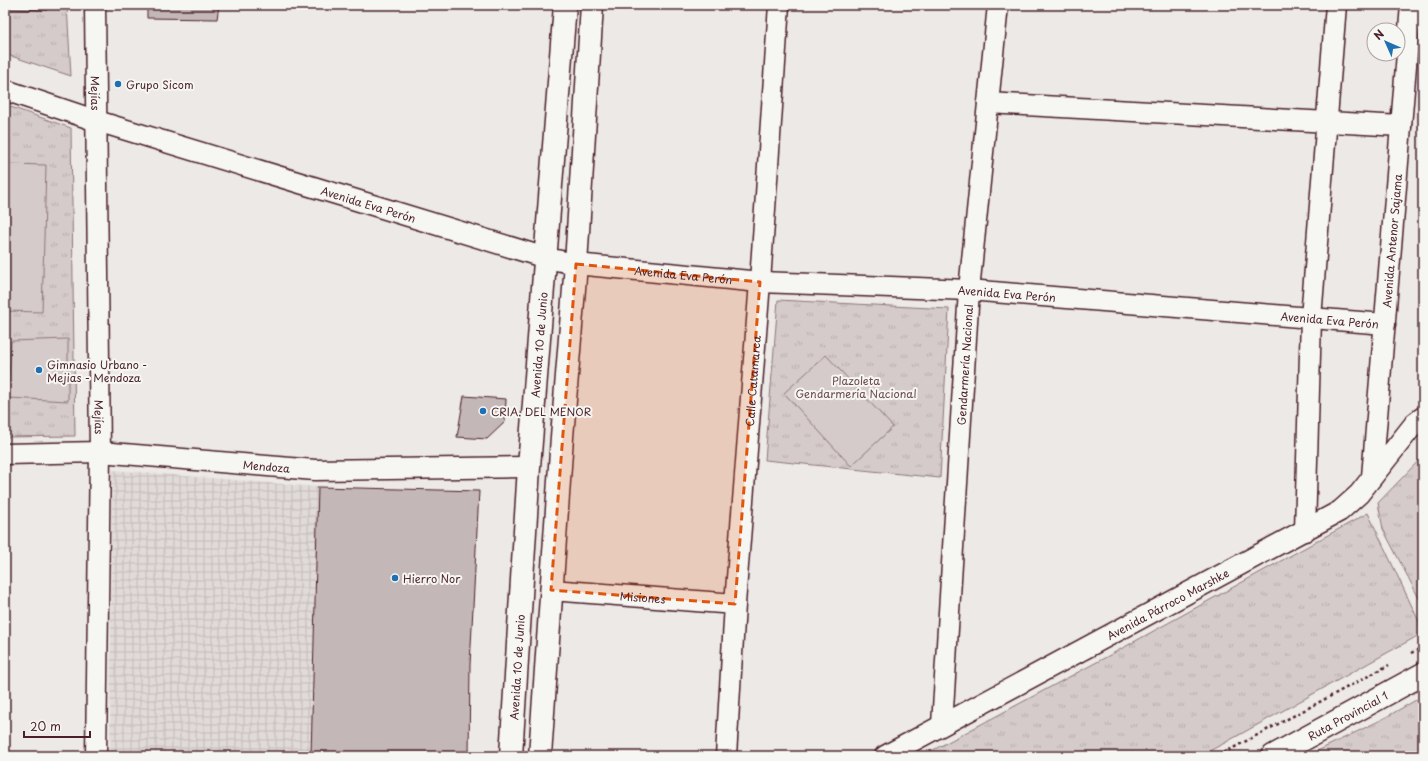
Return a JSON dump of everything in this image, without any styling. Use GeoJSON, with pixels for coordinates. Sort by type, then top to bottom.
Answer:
{"type":"FeatureCollection","features":[{"type":"Feature","properties":{"kind":"main road","name":"Avenida 10 de Junio"},"geometry":{"type":"LineString","coordinates":[[512,756],[529,467],[565,5]]}},
{"type":"Feature","properties":{"kind":"main road"},"geometry":{"type":"LineString","coordinates":[[540,756],[576,264],[592,5]]}},
{"type":"Feature","properties":{"kind":"main road","name":"Ruta Provincial 1"},"geometry":{"type":"LineString","coordinates":[[1273,756],[1423,674]]}},
{"type":"Feature","properties":{"kind":"street","name":"Mejías"},"geometry":{"type":"LineString","coordinates":[[96,5],[100,452],[96,756]]}},
{"type":"Feature","properties":{"kind":"street","name":"Calle Catamarca"},"geometry":{"type":"LineString","coordinates":[[726,756],[735,604],[760,282],[779,5]]}},
{"type":"Feature","properties":{"kind":"street","name":"Gendarmería Nacional"},"geometry":{"type":"LineString","coordinates":[[942,725],[969,290],[998,5]]}},
{"type":"Feature","properties":{"kind":"street"},"geometry":{"type":"LineString","coordinates":[[1305,531],[1311,318],[1336,5]]}},
{"type":"Feature","properties":{"kind":"street","name":"Avenida Antenor Sajama"},"geometry":{"type":"LineString","coordinates":[[1372,477],[1386,324],[1411,5]]}},
{"type":"Feature","properties":{"kind":"street","name":"Avenida Eva Perón"},"geometry":{"type":"LineString","coordinates":[[5,90],[97,121],[546,258],[576,264],[760,282],[969,290],[1386,324]]}},
{"type":"Feature","properties":{"kind":"street"},"geometry":{"type":"LineString","coordinates":[[988,103],[1401,126]]}},
{"type":"Feature","properties":{"kind":"street","name":"Avenida Párroco Marshke"},"geometry":{"type":"LineString","coordinates":[[885,756],[1340,511],[1359,494],[1415,423],[1423,417]]}},
{"type":"Feature","properties":{"kind":"street","name":"Mendoza"},"geometry":{"type":"LineString","coordinates":[[5,454],[100,452],[315,470],[529,467]]}},
{"type":"Feature","properties":{"kind":"street","name":"Misiones"},"geometry":{"type":"LineString","coordinates":[[551,590],[735,604]]}},
{"type":"Feature","properties":{"kind":"path"},"geometry":{"type":"LineString","coordinates":[[1409,654],[1423,647]]}},
{"type":"Feature","properties":{"kind":"path"},"geometry":{"type":"LineString","coordinates":[[1218,756],[1396,662]]}},
{"type":"Feature","properties":{"kind":"highlighted area"},"geometry":{"type":"Polygon","coordinates":[[[576,264],[760,282],[735,604],[551,590],[576,264]]]}},
{"type":"Feature","properties":{"kind":"shaded area"},"geometry":{"type":"Polygon","coordinates":[[[112,470],[318,487],[311,756],[110,756],[112,470]]]}},
{"type":"Feature","properties":{"kind":"green space"},"geometry":{"type":"Polygon","coordinates":[[[5,5],[67,5],[71,76],[5,54],[5,5]]]}},
{"type":"Feature","properties":{"kind":"green space"},"geometry":{"type":"Polygon","coordinates":[[[5,105],[71,128],[75,436],[5,437],[5,105]]]}},
{"type":"Feature","properties":{"kind":"green space"},"geometry":{"type":"Polygon","coordinates":[[[5,164],[46,165],[42,312],[5,311],[5,164]]]}},
{"type":"Feature","properties":{"kind":"green space","name":"Plazoleta Gendarmería Nacional"},"geometry":{"type":"Polygon","coordinates":[[[778,300],[949,309],[940,478],[765,460],[778,300]]]}},
{"type":"Feature","properties":{"kind":"green space","name":"Gimnasio Urbano - Mejias - Mendoza"},"geometry":{"type":"Polygon","coordinates":[[[68,339],[68,401],[8,398],[11,341],[68,339]]]}},
{"type":"Feature","properties":{"kind":"green space"},"geometry":{"type":"Polygon","coordinates":[[[826,355],[893,427],[851,466],[784,393],[826,355]]]}},
{"type":"Feature","properties":{"kind":"green space"},"geometry":{"type":"Polygon","coordinates":[[[1423,456],[1423,606],[1383,529],[1378,503],[1423,456]]]}},
{"type":"Feature","properties":{"kind":"green space"},"geometry":{"type":"Polygon","coordinates":[[[1368,513],[1423,630],[1423,633],[1221,745],[1199,756],[922,756],[1110,655],[1368,513]]]}},
{"type":"Feature","properties":{"kind":"green space"},"geometry":{"type":"Polygon","coordinates":[[[1423,696],[1423,756],[1307,756],[1381,720],[1423,696]]]}},
{"type":"Feature","properties":{"kind":"building"},"geometry":{"type":"Polygon","coordinates":[[[5,5],[47,5],[47,10],[5,9],[5,5]]]}},
{"type":"Feature","properties":{"kind":"building"},"geometry":{"type":"Polygon","coordinates":[[[147,5],[219,5],[217,19],[147,18],[147,5]]]}},
{"type":"Feature","properties":{"kind":"building","name":"CRIA. DEL MENOR"},"geometry":{"type":"Polygon","coordinates":[[[464,396],[506,399],[505,422],[487,439],[457,437],[464,396]]]}},
{"type":"Feature","properties":{"kind":"building","name":"Hierro Nor"},"geometry":{"type":"Polygon","coordinates":[[[318,487],[479,491],[470,665],[469,756],[311,756],[318,487]]]}},
{"type":"Feature","properties":{"kind":"place","name":"Grupo Sicom"},"geometry":{"type":"Point","coordinates":[118,84]}},
{"type":"Feature","properties":{"kind":"place","name":"Gimnasio Urbano - Mejias - Mendoza"},"geometry":{"type":"Point","coordinates":[39,370]}},
{"type":"Feature","properties":{"kind":"place","name":"CRIA. DEL MENOR"},"geometry":{"type":"Point","coordinates":[483,411]}},
{"type":"Feature","properties":{"kind":"place","name":"Hierro Nor"},"geometry":{"type":"Point","coordinates":[395,578]}}]}
